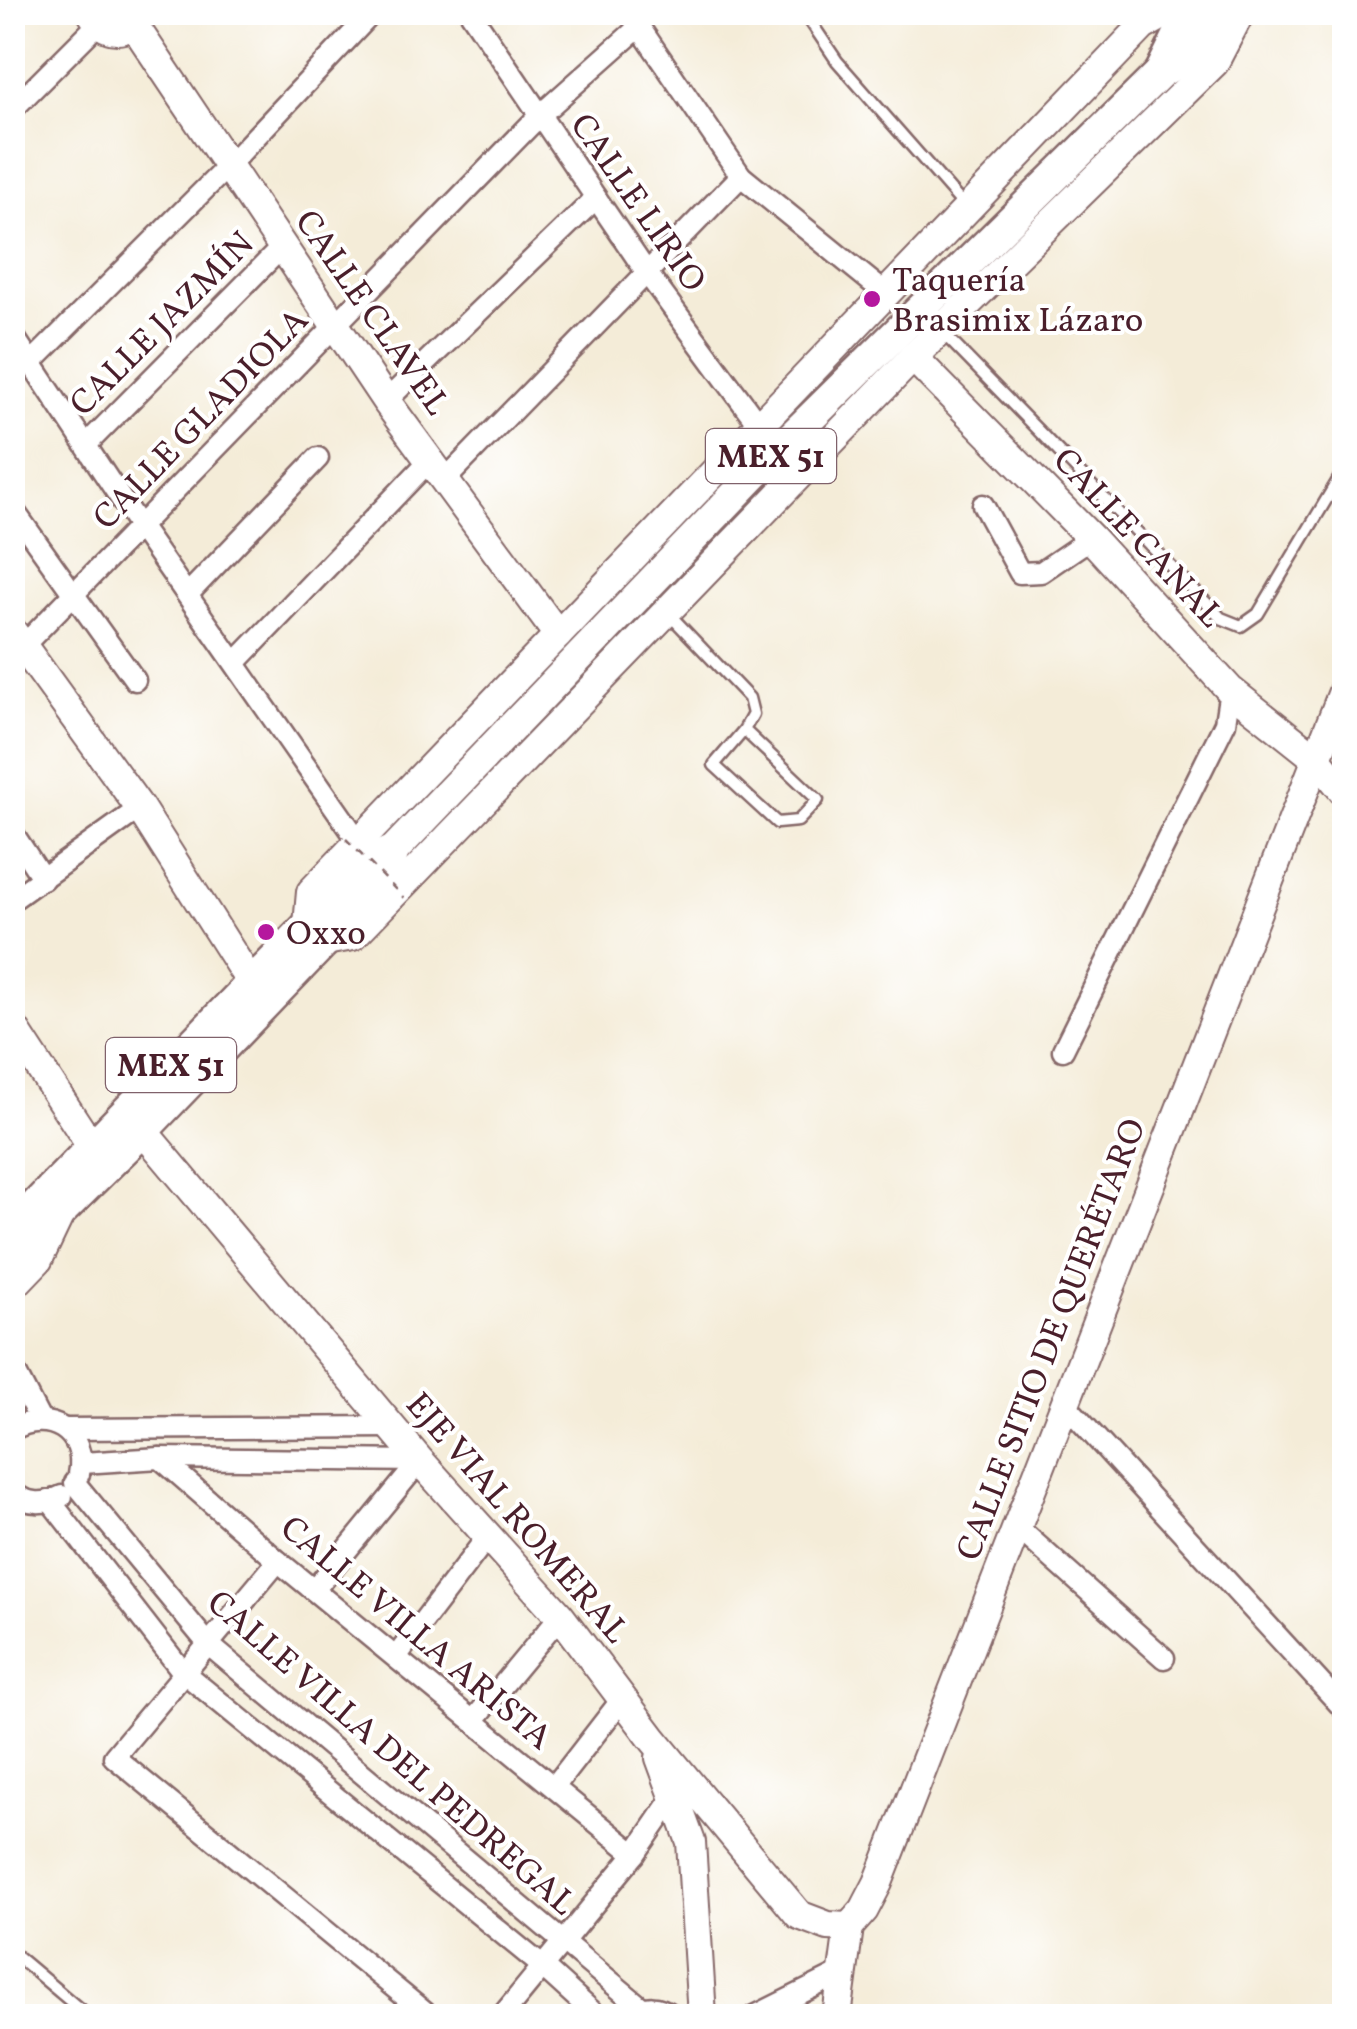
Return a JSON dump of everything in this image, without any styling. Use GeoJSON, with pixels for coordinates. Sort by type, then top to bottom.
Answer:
{"type":"FeatureCollection","features":[{"type":"Feature","properties":{"kind":"main road","name":"MEX 51"},"geometry":{"type":"LineString","coordinates":[[1160,73],[1182,30],[1200,12]]}},
{"type":"Feature","properties":{"kind":"main road","name":"MEX 51"},"geometry":{"type":"LineString","coordinates":[[12,1260],[50,1208],[316,933],[386,878],[394,850],[778,450],[1160,73],[1203,46],[1238,12]]}},
{"type":"Feature","properties":{"kind":"main road","name":"MEX 51"},"geometry":{"type":"LineString","coordinates":[[98,1157],[143,1131],[259,992]]}},
{"type":"Feature","properties":{"kind":"main road","name":"MEX 51"},"geometry":{"type":"LineString","coordinates":[[12,1229],[50,1208]]}},
{"type":"Feature","properties":{"kind":"street"},"geometry":{"type":"LineString","coordinates":[[32,362],[227,167],[373,12]]}},
{"type":"Feature","properties":{"kind":"street","name":"CALLE LIRIO"},"geometry":{"type":"LineString","coordinates":[[470,12],[646,273],[759,426]]}},
{"type":"Feature","properties":{"kind":"street"},"geometry":{"type":"LineString","coordinates":[[1149,17],[558,635],[352,841],[311,892],[316,933],[353,936],[913,357],[1214,63],[1238,12]]}},
{"type":"Feature","properties":{"kind":"street"},"geometry":{"type":"LineString","coordinates":[[12,110],[95,18],[109,30],[122,31],[138,19]]}},
{"type":"Feature","properties":{"kind":"street","name":"CALLE CLAVEL"},"geometry":{"type":"LineString","coordinates":[[138,19],[227,167],[386,400],[558,635]]}},
{"type":"Feature","properties":{"kind":"street"},"geometry":{"type":"LineString","coordinates":[[634,20],[741,176],[886,293]]}},
{"type":"Feature","properties":{"kind":"street","name":"CALLE GLADIOLA"},"geometry":{"type":"LineString","coordinates":[[18,638],[73,595],[634,20]]}},
{"type":"Feature","properties":{"kind":"street"},"geometry":{"type":"LineString","coordinates":[[236,662],[646,273],[741,176]]}},
{"type":"Feature","properties":{"kind":"street"},"geometry":{"type":"LineString","coordinates":[[386,400],[596,198]]}},
{"type":"Feature","properties":{"kind":"street","name":"CALLE JAZMÍN"},"geometry":{"type":"LineString","coordinates":[[86,445],[282,246]]}},
{"type":"Feature","properties":{"kind":"street"},"geometry":{"type":"LineString","coordinates":[[12,334],[139,526],[236,662],[352,841]]}},
{"type":"Feature","properties":{"kind":"street","name":"CALLE CANAL"},"geometry":{"type":"LineString","coordinates":[[913,357],[1091,538],[1230,690],[1318,760],[1344,792]]}},
{"type":"Feature","properties":{"kind":"street"},"geometry":{"type":"LineString","coordinates":[[188,594],[318,458]]}},
{"type":"Feature","properties":{"kind":"street"},"geometry":{"type":"LineString","coordinates":[[983,506],[1020,573],[1041,572],[1091,538]]}},
{"type":"Feature","properties":{"kind":"street"},"geometry":{"type":"LineString","coordinates":[[12,508],[135,680]]}},
{"type":"Feature","properties":{"kind":"street"},"geometry":{"type":"LineString","coordinates":[[18,638],[140,808],[259,992]]}},
{"type":"Feature","properties":{"kind":"street","name":"CALLE SITIO DE QUERÉTARO"},"geometry":{"type":"LineString","coordinates":[[837,2016],[849,1927],[864,1910],[878,1883],[1344,689]]}},
{"type":"Feature","properties":{"kind":"street"},"geometry":{"type":"LineString","coordinates":[[1062,1050],[1225,723],[1230,690]]}},
{"type":"Feature","properties":{"kind":"street"},"geometry":{"type":"LineString","coordinates":[[12,900],[140,808]]}},
{"type":"Feature","properties":{"kind":"street"},"geometry":{"type":"LineString","coordinates":[[12,832],[42,879]]}},
{"type":"Feature","properties":{"kind":"street"},"geometry":{"type":"LineString","coordinates":[[12,1025],[98,1157]]}},
{"type":"Feature","properties":{"kind":"street","name":"EJE VIAL ROMERAL"},"geometry":{"type":"LineString","coordinates":[[143,1131],[420,1461],[560,1616],[652,1738],[688,1798],[702,2016]]}},
{"type":"Feature","properties":{"kind":"street"},"geometry":{"type":"LineString","coordinates":[[12,1210],[50,1208],[38,1260],[12,1287]]}},
{"type":"Feature","properties":{"kind":"street"},"geometry":{"type":"LineString","coordinates":[[12,1366],[40,1420]]}},
{"type":"Feature","properties":{"kind":"street"},"geometry":{"type":"LineString","coordinates":[[1065,1404],[1344,1708]]}},
{"type":"Feature","properties":{"kind":"street"},"geometry":{"type":"LineString","coordinates":[[12,1430],[40,1420],[66,1429],[392,1427]]}},
{"type":"Feature","properties":{"kind":"street","name":"CALLE VILLA DEL PEDREGAL"},"geometry":{"type":"LineString","coordinates":[[66,1429],[80,1448],[78,1473],[209,1645],[562,1944],[636,2012]]}},
{"type":"Feature","properties":{"kind":"street"},"geometry":{"type":"LineString","coordinates":[[12,1492],[33,1503],[51,1502],[66,1494],[78,1473],[160,1458],[420,1461]]}},
{"type":"Feature","properties":{"kind":"street","name":"CALLE VILLA ARISTA"},"geometry":{"type":"LineString","coordinates":[[160,1458],[635,1854]]}},
{"type":"Feature","properties":{"kind":"street"},"geometry":{"type":"LineString","coordinates":[[314,1590],[420,1461]]}},
{"type":"Feature","properties":{"kind":"street","name":"CALLE VILLA DEL PEDREGAL"},"geometry":{"type":"LineString","coordinates":[[51,1502],[183,1672],[542,1966],[597,2016]]}},
{"type":"Feature","properties":{"kind":"street"},"geometry":{"type":"LineString","coordinates":[[1017,1527],[1164,1658]]}},
{"type":"Feature","properties":{"kind":"street"},"geometry":{"type":"LineString","coordinates":[[396,1658],[488,1536]]}},
{"type":"Feature","properties":{"kind":"street"},"geometry":{"type":"LineString","coordinates":[[278,1560],[114,1757],[430,2016]]}},
{"type":"Feature","properties":{"kind":"street"},"geometry":{"type":"LineString","coordinates":[[473,1720],[560,1616]]}},
{"type":"Feature","properties":{"kind":"street"},"geometry":{"type":"LineString","coordinates":[[554,1787],[623,1698]]}},
{"type":"Feature","properties":{"kind":"street"},"geometry":{"type":"LineString","coordinates":[[502,2016],[635,1854],[688,1798],[799,1915],[828,1926],[849,1927]]}},
{"type":"Feature","properties":{"kind":"street"},"geometry":{"type":"LineString","coordinates":[[755,2016],[843,1972]]}},
{"type":"Feature","properties":{"kind":"street"},"geometry":{"type":"LineString","coordinates":[[636,2012],[664,2009],[673,2016]]}},
{"type":"Feature","properties":{"kind":"lane"},"geometry":{"type":"LineString","coordinates":[[804,12],[837,60],[967,209]]}},
{"type":"Feature","properties":{"kind":"lane"},"geometry":{"type":"LineString","coordinates":[[940,330],[1221,618],[1241,626],[1258,614],[1344,470]]}},
{"type":"Feature","properties":{"kind":"lane"},"geometry":{"type":"LineString","coordinates":[[667,612],[749,698],[753,714],[714,765],[777,823],[798,822],[818,800],[744,730]]}},
{"type":"Feature","properties":{"kind":"lane"},"geometry":{"type":"LineString","coordinates":[[12,1952],[88,2016]]}},
{"type":"Feature","properties":{"kind":"path"},"geometry":{"type":"LineString","coordinates":[[352,841],[404,898]]}},
{"type":"Feature","properties":{"kind":"place","name":"Taquería Brasimix Lázaro"},"geometry":{"type":"Point","coordinates":[872,299]}},
{"type":"Feature","properties":{"kind":"place","name":"Oxxo"},"geometry":{"type":"Point","coordinates":[266,932]}}]}
